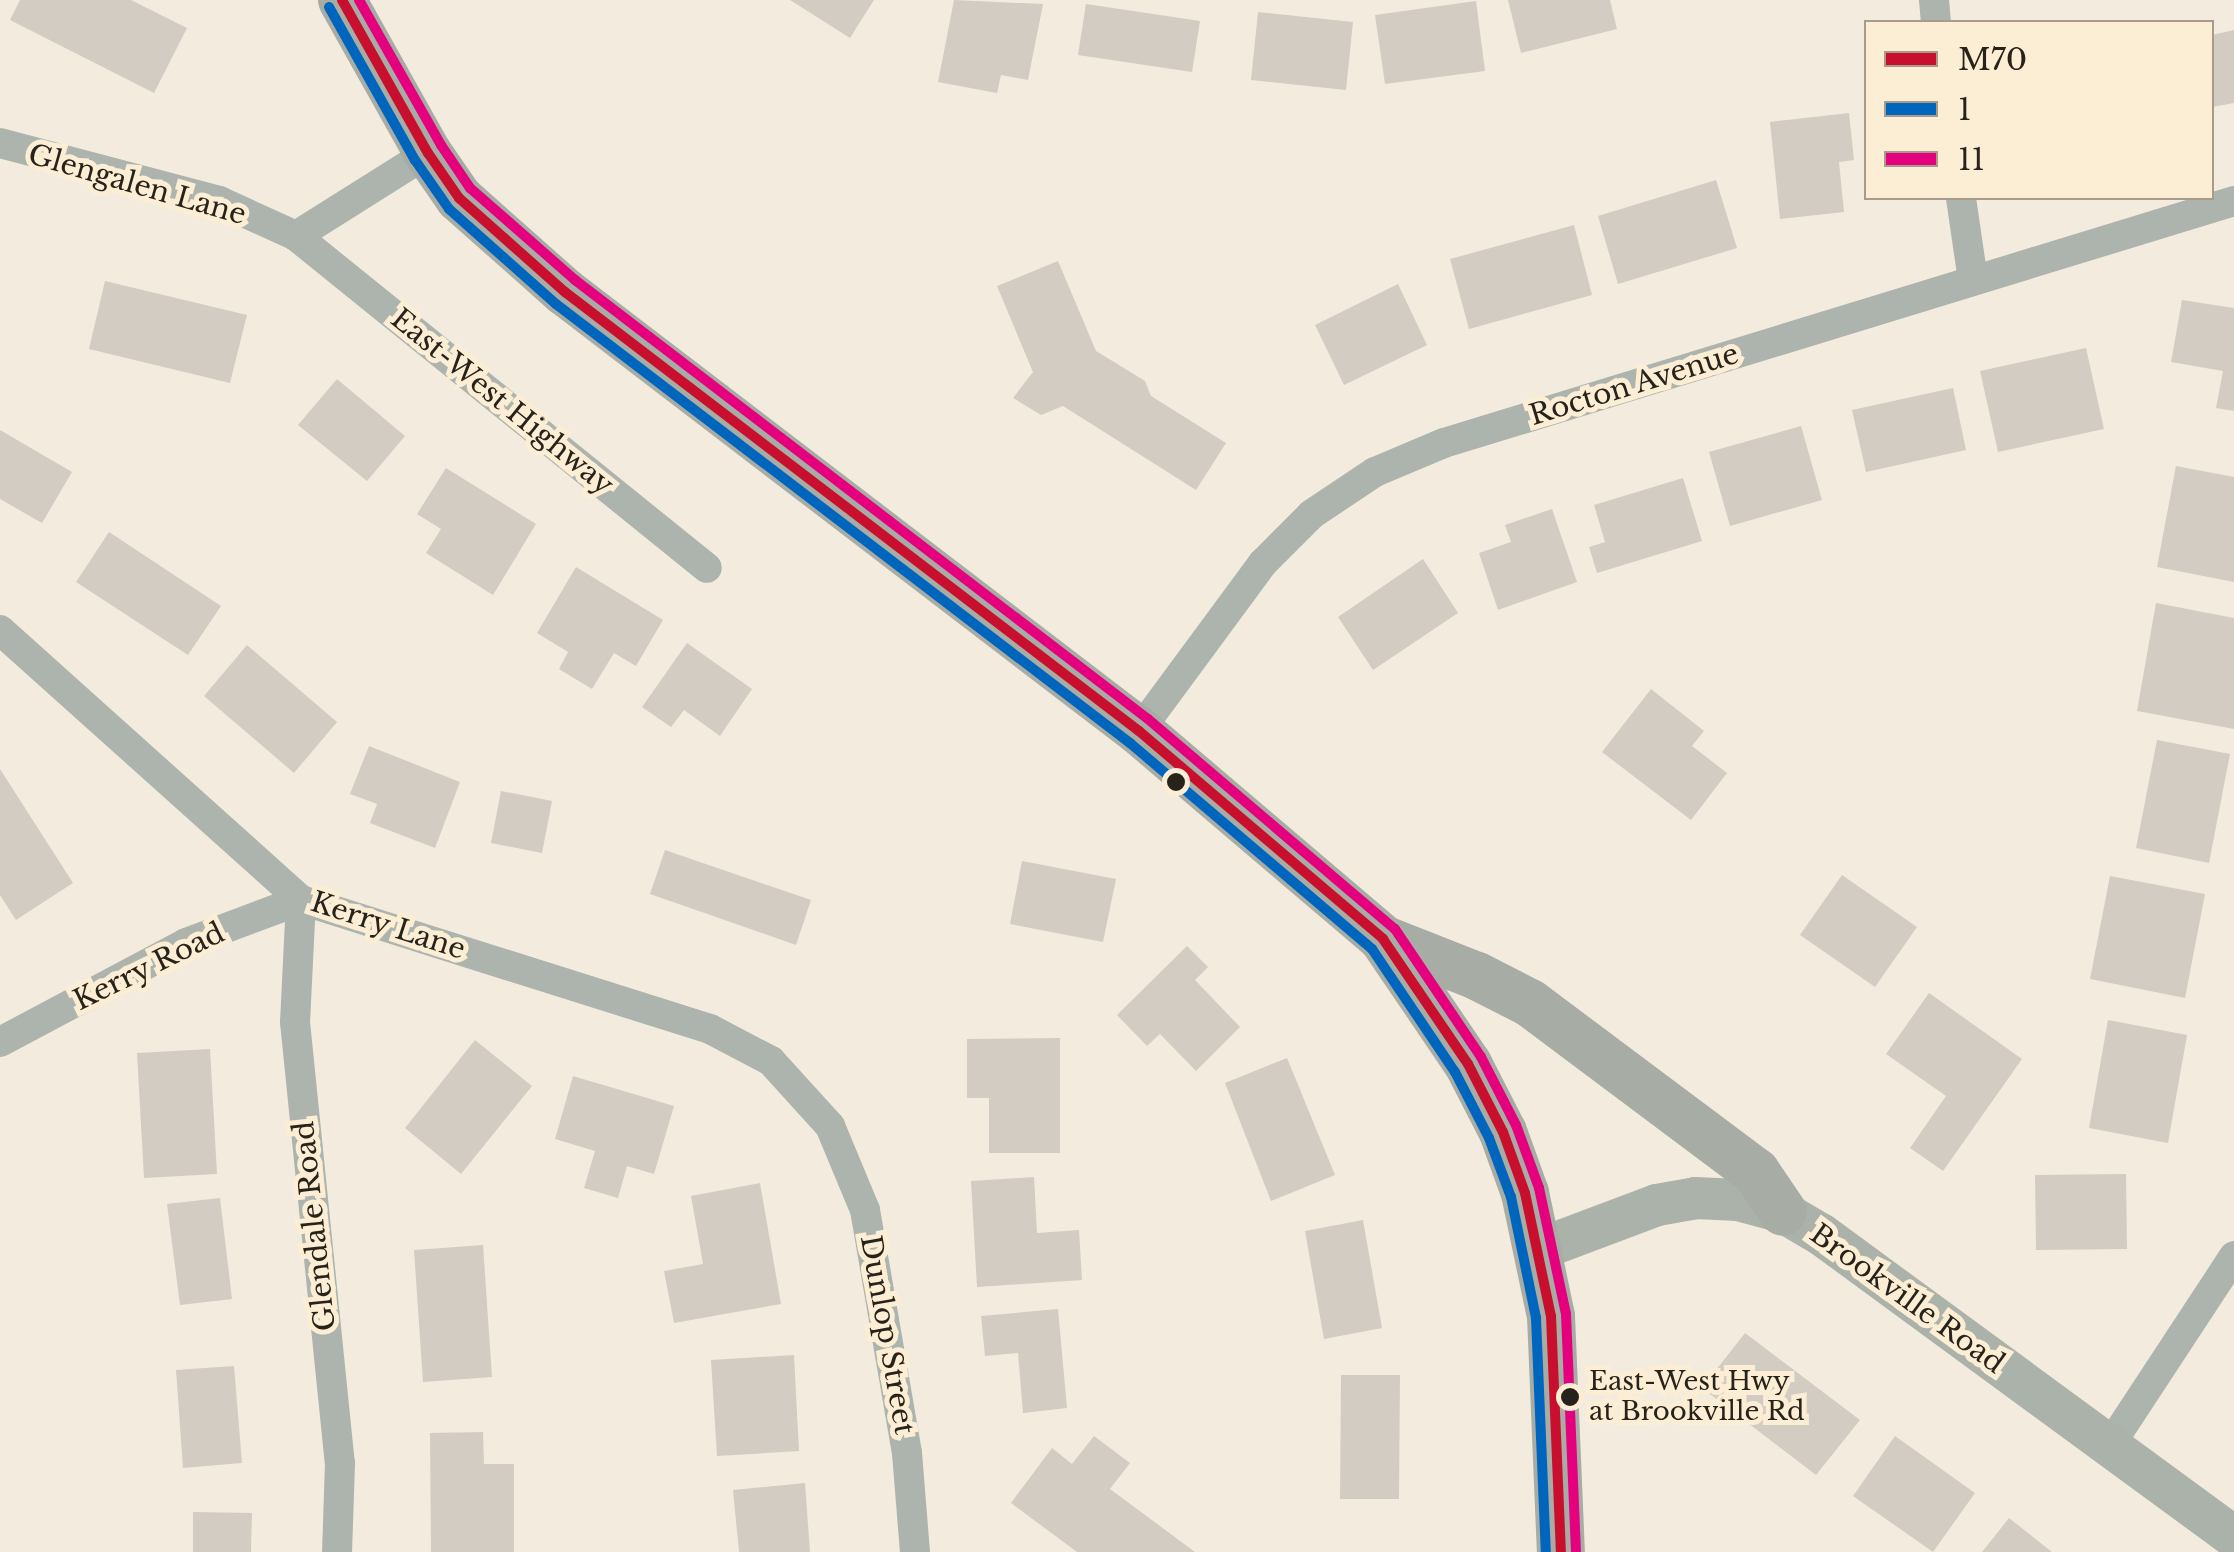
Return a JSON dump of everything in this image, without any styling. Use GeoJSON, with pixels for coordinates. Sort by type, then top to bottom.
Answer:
{"type":"FeatureCollection","features":[{"type":"Feature","properties":{"kind":"main road"},"geometry":{"type":"LineString","coordinates":[[342,0],[428,153],[459,198],[565,292],[1138,731],[1383,939],[1458,1048],[1503,1132],[1540,1249],[1558,1403],[1562,1552]]}},
{"type":"Feature","properties":{"kind":"main road"},"geometry":{"type":"LineString","coordinates":[[1383,939],[1530,1003],[1756,1172],[1782,1212]]}},
{"type":"Feature","properties":{"kind":"main road","name":"Brookville Road"},"geometry":{"type":"LineString","coordinates":[[1540,1249],[1657,1205],[1696,1198],[1738,1200],[1782,1212],[1822,1235],[2234,1537]]}},
{"type":"Feature","properties":{"kind":"street","name":"Glengalen Lane"},"geometry":{"type":"LineString","coordinates":[[0,144],[219,202],[296,236]]}},
{"type":"Feature","properties":{"kind":"street"},"geometry":{"type":"LineString","coordinates":[[296,236],[428,153]]}},
{"type":"Feature","properties":{"kind":"street"},"geometry":{"type":"LineString","coordinates":[[1961,200],[1973,280]]}},
{"type":"Feature","properties":{"kind":"street","name":"Rocton Avenue"},"geometry":{"type":"LineString","coordinates":[[1138,731],[1263,563],[1312,514],[1375,472],[1444,443],[2234,201]]}},
{"type":"Feature","properties":{"kind":"street","name":"East-West Highway"},"geometry":{"type":"LineString","coordinates":[[296,236],[707,568]]}},
{"type":"Feature","properties":{"kind":"street","name":"Kerry Lane"},"geometry":{"type":"LineString","coordinates":[[0,630],[301,900],[710,1029],[771,1061],[830,1126]]}},
{"type":"Feature","properties":{"kind":"street","name":"Kerry Road"},"geometry":{"type":"LineString","coordinates":[[0,1042],[186,943],[301,900]]}},
{"type":"Feature","properties":{"kind":"street","name":"Glendale Road"},"geometry":{"type":"LineString","coordinates":[[301,900],[294,1022],[340,1463],[337,1552]]}},
{"type":"Feature","properties":{"kind":"street","name":"Dunlop Street"},"geometry":{"type":"LineString","coordinates":[[830,1126],[866,1210],[907,1453],[915,1552]]}},
{"type":"Feature","properties":{"kind":"street"},"geometry":{"type":"LineString","coordinates":[[2110,1445],[2234,1256]]}},
{"type":"Feature","properties":{"kind":"building"},"geometry":{"type":"Polygon","coordinates":[[[20,0],[131,0],[187,28],[154,93],[10,20],[20,0]]]}},
{"type":"Feature","properties":{"kind":"building"},"geometry":{"type":"Polygon","coordinates":[[[790,0],[874,0],[850,38],[790,0]]]}},
{"type":"Feature","properties":{"kind":"building"},"geometry":{"type":"Polygon","coordinates":[[[954,0],[1043,4],[1028,80],[1001,75],[997,93],[938,82],[954,0]]]}},
{"type":"Feature","properties":{"kind":"building"},"geometry":{"type":"Polygon","coordinates":[[[1508,0],[1610,0],[1617,29],[1521,53],[1508,0]]]}},
{"type":"Feature","properties":{"kind":"building"},"geometry":{"type":"Polygon","coordinates":[[[1476,1],[1485,71],[1385,84],[1375,15],[1476,1]]]}},
{"type":"Feature","properties":{"kind":"building"},"geometry":{"type":"Polygon","coordinates":[[[1086,4],[1200,21],[1192,72],[1078,55],[1086,4]]]}},
{"type":"Feature","properties":{"kind":"building"},"geometry":{"type":"Polygon","coordinates":[[[1258,12],[1353,22],[1346,90],[1251,80],[1258,12]]]}},
{"type":"Feature","properties":{"kind":"building"},"geometry":{"type":"Polygon","coordinates":[[[2234,30],[2234,103],[2214,107],[2214,35],[2234,30]]]}},
{"type":"Feature","properties":{"kind":"building"},"geometry":{"type":"Polygon","coordinates":[[[1849,113],[1854,160],[1839,162],[1844,212],[1780,219],[1770,122],[1849,113]]]}},
{"type":"Feature","properties":{"kind":"building"},"geometry":{"type":"Polygon","coordinates":[[[1716,180],[1737,248],[1618,284],[1598,216],[1716,180]]]}},
{"type":"Feature","properties":{"kind":"building"},"geometry":{"type":"Polygon","coordinates":[[[1574,225],[1592,295],[1469,329],[1450,259],[1574,225]]]}},
{"type":"Feature","properties":{"kind":"building"},"geometry":{"type":"Polygon","coordinates":[[[1058,261],[1096,351],[1145,381],[1151,396],[1226,443],[1196,490],[1063,406],[1041,415],[1013,398],[1033,372],[997,286],[1058,261]]]}},
{"type":"Feature","properties":{"kind":"building"},"geometry":{"type":"Polygon","coordinates":[[[105,281],[247,315],[230,383],[89,349],[105,281]]]}},
{"type":"Feature","properties":{"kind":"building"},"geometry":{"type":"Polygon","coordinates":[[[1398,284],[1427,345],[1344,385],[1315,325],[1398,284]]]}},
{"type":"Feature","properties":{"kind":"building"},"geometry":{"type":"Polygon","coordinates":[[[2182,300],[2234,308],[2234,411],[2216,408],[2223,371],[2171,362],[2182,300]]]}},
{"type":"Feature","properties":{"kind":"building"},"geometry":{"type":"Polygon","coordinates":[[[2086,348],[2104,429],[1998,452],[1980,371],[2086,348]]]}},
{"type":"Feature","properties":{"kind":"building"},"geometry":{"type":"Polygon","coordinates":[[[337,379],[405,436],[367,481],[298,425],[337,379]]]}},
{"type":"Feature","properties":{"kind":"building"},"geometry":{"type":"Polygon","coordinates":[[[1953,388],[1966,450],[1866,472],[1852,410],[1953,388]]]}},
{"type":"Feature","properties":{"kind":"building"},"geometry":{"type":"Polygon","coordinates":[[[1801,426],[1822,500],[1730,526],[1709,452],[1801,426]]]}},
{"type":"Feature","properties":{"kind":"building"},"geometry":{"type":"Polygon","coordinates":[[[0,430],[72,472],[42,523],[0,499],[0,430]]]}},
{"type":"Feature","properties":{"kind":"building"},"geometry":{"type":"Polygon","coordinates":[[[2176,466],[2234,477],[2234,582],[2157,567],[2176,466]]]}},
{"type":"Feature","properties":{"kind":"building"},"geometry":{"type":"Polygon","coordinates":[[[446,468],[536,524],[493,595],[426,553],[441,529],[417,514],[446,468]]]}},
{"type":"Feature","properties":{"kind":"building"},"geometry":{"type":"Polygon","coordinates":[[[1683,478],[1702,541],[1597,573],[1589,547],[1605,542],[1594,505],[1683,478]]]}},
{"type":"Feature","properties":{"kind":"building"},"geometry":{"type":"Polygon","coordinates":[[[1552,509],[1577,582],[1498,610],[1479,553],[1511,542],[1505,525],[1552,509]]]}},
{"type":"Feature","properties":{"kind":"building"},"geometry":{"type":"Polygon","coordinates":[[[109,532],[221,606],[188,655],[76,582],[109,532]]]}},
{"type":"Feature","properties":{"kind":"building"},"geometry":{"type":"Polygon","coordinates":[[[1423,559],[1458,613],[1373,670],[1338,617],[1423,559]]]}},
{"type":"Feature","properties":{"kind":"building"},"geometry":{"type":"Polygon","coordinates":[[[576,567],[663,620],[636,666],[614,653],[592,689],[559,669],[568,652],[537,633],[576,567]]]}},
{"type":"Feature","properties":{"kind":"building"},"geometry":{"type":"Polygon","coordinates":[[[2156,603],[2234,618],[2234,729],[2137,711],[2156,603]]]}},
{"type":"Feature","properties":{"kind":"building"},"geometry":{"type":"Polygon","coordinates":[[[687,643],[752,689],[720,736],[684,710],[671,727],[642,707],[687,643]]]}},
{"type":"Feature","properties":{"kind":"building"},"geometry":{"type":"Polygon","coordinates":[[[247,645],[337,722],[294,773],[204,696],[247,645]]]}},
{"type":"Feature","properties":{"kind":"building"},"geometry":{"type":"Polygon","coordinates":[[[1651,689],[1704,731],[1692,746],[1727,773],[1691,820],[1602,752],[1651,689]]]}},
{"type":"Feature","properties":{"kind":"building"},"geometry":{"type":"Polygon","coordinates":[[[2157,740],[2230,754],[2209,863],[2136,848],[2157,740]]]}},
{"type":"Feature","properties":{"kind":"building"},"geometry":{"type":"Polygon","coordinates":[[[369,746],[460,782],[435,848],[370,823],[377,804],[350,794],[369,746]]]}},
{"type":"Feature","properties":{"kind":"building"},"geometry":{"type":"Polygon","coordinates":[[[0,769],[73,883],[16,920],[0,895],[0,769]]]}},
{"type":"Feature","properties":{"kind":"building"},"geometry":{"type":"Polygon","coordinates":[[[501,791],[552,801],[542,853],[491,843],[501,791]]]}},
{"type":"Feature","properties":{"kind":"building"},"geometry":{"type":"Polygon","coordinates":[[[665,850],[811,900],[796,945],[650,894],[665,850]]]}},
{"type":"Feature","properties":{"kind":"building"},"geometry":{"type":"Polygon","coordinates":[[[1022,861],[1116,879],[1103,942],[1010,924],[1022,861]]]}},
{"type":"Feature","properties":{"kind":"building"},"geometry":{"type":"Polygon","coordinates":[[[1842,875],[1917,927],[1875,987],[1800,935],[1842,875]]]}},
{"type":"Feature","properties":{"kind":"building"},"geometry":{"type":"Polygon","coordinates":[[[2110,876],[2205,894],[2185,998],[2090,979],[2110,876]]]}},
{"type":"Feature","properties":{"kind":"building"},"geometry":{"type":"Polygon","coordinates":[[[1187,946],[1208,967],[1195,980],[1240,1027],[1196,1071],[1160,1034],[1147,1046],[1117,1015],[1187,946]]]}},
{"type":"Feature","properties":{"kind":"building"},"geometry":{"type":"Polygon","coordinates":[[[1929,993],[2022,1059],[1943,1171],[1910,1148],[1946,1096],[1886,1054],[1929,993]]]}},
{"type":"Feature","properties":{"kind":"building"},"geometry":{"type":"Polygon","coordinates":[[[2108,1020],[2187,1035],[2168,1143],[2089,1128],[2108,1020]]]}},
{"type":"Feature","properties":{"kind":"building"},"geometry":{"type":"Polygon","coordinates":[[[1060,1038],[1060,1153],[989,1153],[989,1098],[967,1098],[967,1039],[1060,1038]]]}},
{"type":"Feature","properties":{"kind":"building"},"geometry":{"type":"Polygon","coordinates":[[[475,1040],[532,1086],[461,1174],[405,1128],[475,1040]]]}},
{"type":"Feature","properties":{"kind":"building"},"geometry":{"type":"Polygon","coordinates":[[[210,1049],[217,1174],[144,1178],[137,1053],[210,1049]]]}},
{"type":"Feature","properties":{"kind":"building"},"geometry":{"type":"Polygon","coordinates":[[[1287,1058],[1335,1175],[1271,1201],[1225,1083],[1287,1058]]]}},
{"type":"Feature","properties":{"kind":"building"},"geometry":{"type":"Polygon","coordinates":[[[573,1076],[674,1106],[654,1174],[627,1166],[618,1198],[584,1188],[595,1151],[555,1139],[573,1076]]]}},
{"type":"Feature","properties":{"kind":"building"},"geometry":{"type":"Polygon","coordinates":[[[2126,1174],[2127,1249],[2036,1250],[2035,1175],[2126,1174]]]}},
{"type":"Feature","properties":{"kind":"building"},"geometry":{"type":"Polygon","coordinates":[[[1034,1177],[1037,1233],[1079,1230],[1082,1280],[977,1287],[971,1181],[1034,1177]]]}},
{"type":"Feature","properties":{"kind":"building"},"geometry":{"type":"Polygon","coordinates":[[[760,1183],[781,1304],[674,1323],[664,1271],[703,1264],[691,1196],[760,1183]]]}},
{"type":"Feature","properties":{"kind":"building"},"geometry":{"type":"Polygon","coordinates":[[[220,1198],[232,1299],[180,1305],[167,1204],[220,1198]]]}},
{"type":"Feature","properties":{"kind":"building"},"geometry":{"type":"Polygon","coordinates":[[[1363,1220],[1382,1328],[1324,1339],[1305,1231],[1363,1220]]]}},
{"type":"Feature","properties":{"kind":"building"},"geometry":{"type":"Polygon","coordinates":[[[483,1245],[492,1377],[423,1382],[414,1250],[483,1245]]]}},
{"type":"Feature","properties":{"kind":"building"},"geometry":{"type":"Polygon","coordinates":[[[1058,1309],[1067,1408],[1023,1413],[1018,1353],[985,1356],[981,1316],[1058,1309]]]}},
{"type":"Feature","properties":{"kind":"building"},"geometry":{"type":"Polygon","coordinates":[[[1745,1333],[1860,1420],[1816,1475],[1702,1388],[1745,1333]]]}},
{"type":"Feature","properties":{"kind":"building"},"geometry":{"type":"Polygon","coordinates":[[[794,1355],[799,1451],[717,1456],[711,1360],[794,1355]]]}},
{"type":"Feature","properties":{"kind":"building"},"geometry":{"type":"Polygon","coordinates":[[[234,1366],[242,1463],[183,1468],[176,1370],[234,1366]]]}},
{"type":"Feature","properties":{"kind":"building"},"geometry":{"type":"Polygon","coordinates":[[[1341,1375],[1400,1375],[1399,1499],[1340,1499],[1341,1375]]]}},
{"type":"Feature","properties":{"kind":"building"},"geometry":{"type":"Polygon","coordinates":[[[483,1432],[484,1464],[514,1464],[514,1552],[431,1552],[430,1433],[483,1432]]]}},
{"type":"Feature","properties":{"kind":"building"},"geometry":{"type":"Polygon","coordinates":[[[1094,1436],[1130,1463],[1110,1489],[1195,1552],[1077,1552],[1011,1503],[1052,1448],[1072,1464],[1094,1436]]]}},
{"type":"Feature","properties":{"kind":"building"},"geometry":{"type":"Polygon","coordinates":[[[1895,1436],[1975,1493],[1933,1552],[1853,1496],[1895,1436]]]}},
{"type":"Feature","properties":{"kind":"building"},"geometry":{"type":"Polygon","coordinates":[[[805,1483],[810,1552],[739,1552],[733,1490],[805,1483]]]}},
{"type":"Feature","properties":{"kind":"building"},"geometry":{"type":"Polygon","coordinates":[[[193,1512],[252,1513],[251,1552],[193,1552],[193,1512]]]}},
{"type":"Feature","properties":{"kind":"building"},"geometry":{"type":"Polygon","coordinates":[[[2009,1518],[2052,1552],[1982,1552],[2009,1518]]]}},
{"type":"Feature","properties":{"kind":"transit line","name":"M70"},"geometry":{"type":"LineString","coordinates":[[342,0],[428,153],[459,198],[565,292],[1139,731],[1383,939],[1468,1064],[1503,1132],[1525,1193],[1551,1316],[1561,1552]]}},
{"type":"Feature","properties":{"kind":"transit line","name":"11"},"geometry":{"type":"LineString","coordinates":[[359,0],[441,145],[470,188],[575,280],[1148,719],[1395,929],[1481,1057],[1516,1125],[1539,1188],[1566,1314],[1576,1551]]}},
{"type":"Feature","properties":{"kind":"transit line","name":"1"},"geometry":{"type":"LineString","coordinates":[[329,7],[415,160],[449,209],[556,304],[1130,743],[1372,949],[1455,1072],[1489,1138],[1511,1197],[1536,1318],[1546,1552]]}},
{"type":"Feature","properties":{"kind":"place","name":"East-West Hwy at Brookville Rd"},"geometry":{"type":"Point","coordinates":[1570,1397]}}]}
